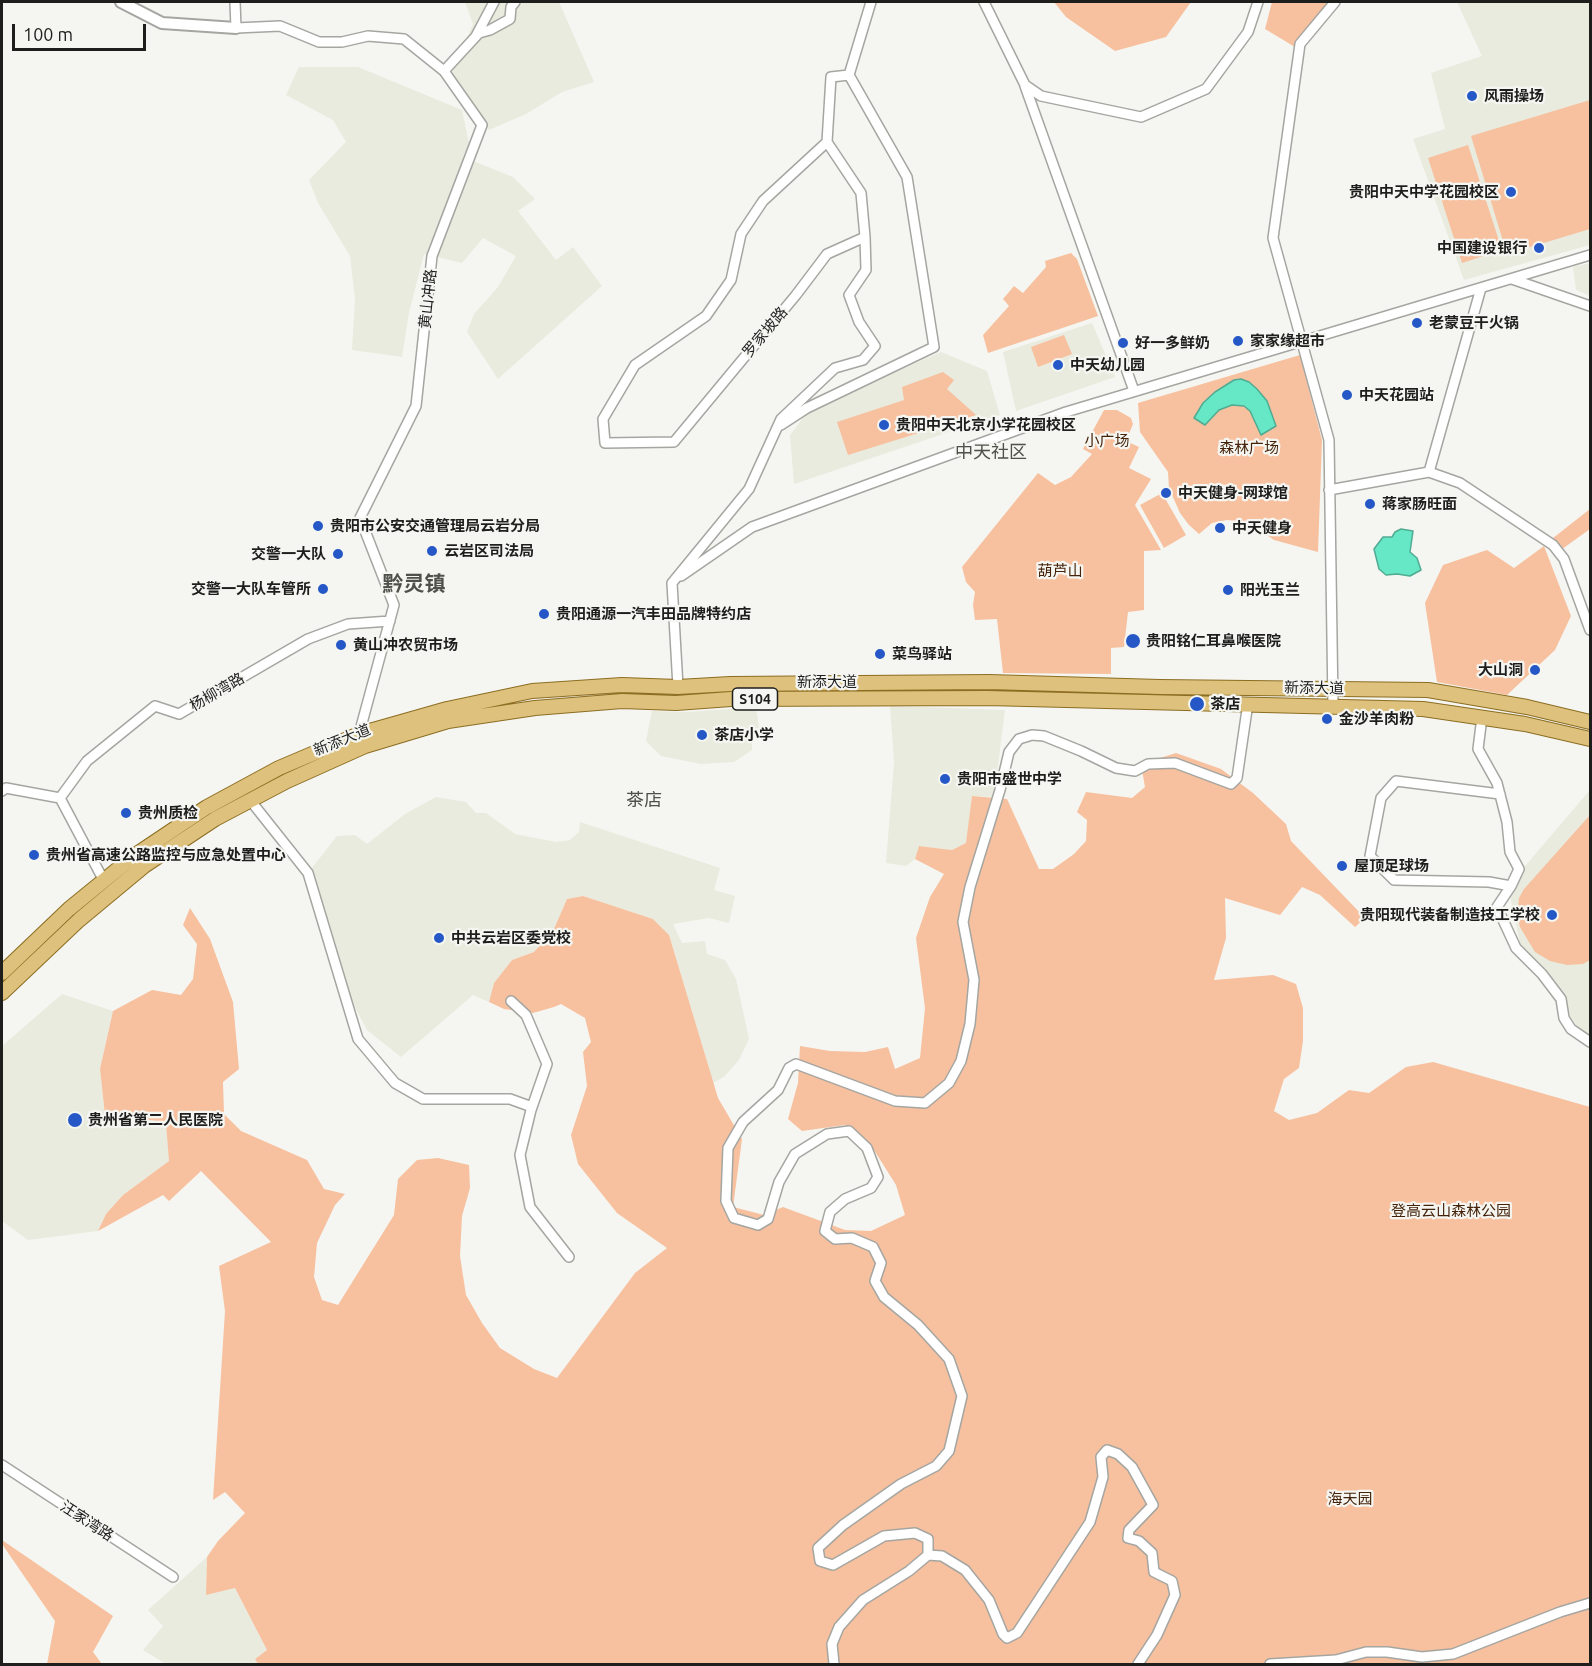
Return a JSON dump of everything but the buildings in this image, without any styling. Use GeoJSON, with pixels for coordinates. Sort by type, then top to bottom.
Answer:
{"type":"FeatureCollection","features":[{"type":"Feature","properties":{"kind":"main road","name":"新添大道"},"geometry":{"type":"LineString","coordinates":[[2,973],[69,909],[134,856],[207,807],[279,768],[447,709],[532,691],[622,685],[678,687],[730,684],[989,682],[1160,687],[1428,690],[1527,707],[1590,722]]}},
{"type":"Feature","properties":{"kind":"main road","name":"新添大道"},"geometry":{"type":"LineString","coordinates":[[2,993],[79,920],[144,866],[214,819],[362,740],[448,722],[535,708],[622,701],[676,703],[731,699],[987,698],[1333,705],[1423,709],[1525,724],[1590,739]]}},
{"type":"Feature","properties":{"kind":"street"},"geometry":{"type":"LineString","coordinates":[[122,2],[162,23],[236,28],[235,2]]}},
{"type":"Feature","properties":{"kind":"street"},"geometry":{"type":"LineString","coordinates":[[444,71],[478,33],[494,2]]}},
{"type":"Feature","properties":{"kind":"street"},"geometry":{"type":"LineString","coordinates":[[478,33],[490,30],[510,19],[511,7],[515,2]]}},
{"type":"Feature","properties":{"kind":"street"},"geometry":{"type":"LineString","coordinates":[[777,428],[807,408],[934,347],[907,177],[849,75],[871,2]]}},
{"type":"Feature","properties":{"kind":"street"},"geometry":{"type":"LineString","coordinates":[[984,2],[1025,85],[1134,392]]}},
{"type":"Feature","properties":{"kind":"street"},"geometry":{"type":"LineString","coordinates":[[1025,85],[1041,96],[1141,117],[1206,89],[1248,32],[1258,2]]}},
{"type":"Feature","properties":{"kind":"street"},"geometry":{"type":"LineString","coordinates":[[1333,705],[1329,440],[1273,238],[1300,44],[1335,2]]}},
{"type":"Feature","properties":{"kind":"street","name":"黄山冲路"},"geometry":{"type":"LineString","coordinates":[[236,28],[280,26],[319,42],[342,42],[368,36],[404,39],[444,71],[482,125],[432,256],[416,406],[360,518],[394,605],[362,740]]}},
{"type":"Feature","properties":{"kind":"street"},"geometry":{"type":"LineString","coordinates":[[678,687],[672,583],[749,489],[781,419],[835,368],[863,360],[875,346],[859,322],[849,296],[866,270],[861,193],[827,142],[831,77],[849,75]]}},
{"type":"Feature","properties":{"kind":"street","name":"罗家坡路"},"geometry":{"type":"LineString","coordinates":[[827,142],[763,201],[741,234],[731,280],[706,315],[634,365],[603,419],[605,444],[674,442],[796,295],[827,254],[865,237]]}},
{"type":"Feature","properties":{"kind":"street"},"geometry":{"type":"LineString","coordinates":[[672,583],[753,527],[1066,412],[1590,255]]}},
{"type":"Feature","properties":{"kind":"street"},"geometry":{"type":"LineString","coordinates":[[1512,279],[1590,306]]}},
{"type":"Feature","properties":{"kind":"street"},"geometry":{"type":"LineString","coordinates":[[1429,472],[1480,288]]}},
{"type":"Feature","properties":{"kind":"street"},"geometry":{"type":"LineString","coordinates":[[1329,490],[1429,472],[1460,483],[1553,545],[1564,559],[1590,630]]}},
{"type":"Feature","properties":{"kind":"street","name":"杨柳湾路"},"geometry":{"type":"LineString","coordinates":[[60,798],[87,761],[155,706],[179,714],[308,639],[348,624],[390,621]]}},
{"type":"Feature","properties":{"kind":"street"},"geometry":{"type":"LineString","coordinates":[[928,1555],[928,1539],[915,1533],[884,1536],[833,1565],[820,1561],[818,1548],[843,1525],[901,1484],[936,1466],[949,1451],[962,1396],[949,1359],[918,1325],[884,1297],[874,1281],[881,1263],[873,1247],[852,1238],[835,1239],[825,1231],[830,1212],[845,1198],[871,1188],[878,1177],[867,1148],[849,1131],[827,1134],[795,1154],[779,1182],[768,1219],[758,1225],[734,1218],[726,1201],[728,1148],[743,1122],[778,1090],[789,1068],[796,1064],[895,1101],[925,1104],[949,1083],[961,1061],[970,1024],[974,980],[963,921],[970,887],[1000,790],[1009,752],[1019,739],[1032,735],[1044,736],[1116,768],[1135,771],[1148,764],[1175,764],[1231,784],[1237,778],[1248,703]]}},
{"type":"Feature","properties":{"kind":"street"},"geometry":{"type":"LineString","coordinates":[[1482,717],[1478,749],[1497,783],[1507,822],[1510,852],[1520,869],[1497,907],[1516,948],[1542,974],[1561,999],[1564,1018],[1571,1029],[1590,1042]]}},
{"type":"Feature","properties":{"kind":"street"},"geometry":{"type":"LineString","coordinates":[[1500,794],[1396,781],[1381,798],[1370,856],[1394,880],[1490,882],[1511,886]]}},
{"type":"Feature","properties":{"kind":"street"},"geometry":{"type":"LineString","coordinates":[[2,791],[6,788],[60,798],[104,881]]}},
{"type":"Feature","properties":{"kind":"street"},"geometry":{"type":"LineString","coordinates":[[250,800],[308,873],[358,1039],[395,1083],[423,1099],[510,1099],[532,1107]]}},
{"type":"Feature","properties":{"kind":"street"},"geometry":{"type":"LineString","coordinates":[[511,1001],[526,1016],[547,1064],[532,1107],[520,1155],[530,1207],[569,1257]]}},
{"type":"Feature","properties":{"kind":"street"},"geometry":{"type":"LineString","coordinates":[[834,1665],[832,1644],[839,1627],[863,1600],[909,1571],[928,1555],[942,1556],[965,1570],[989,1600],[1003,1634],[1007,1638],[1017,1633],[1090,1522],[1103,1477],[1101,1457],[1107,1450],[1118,1454],[1132,1467],[1154,1505],[1129,1530],[1128,1538],[1139,1541],[1152,1553],[1155,1572],[1172,1581],[1175,1595],[1157,1635],[1138,1665]]}},
{"type":"Feature","properties":{"kind":"street","name":"汪家湾路"},"geometry":{"type":"LineString","coordinates":[[2,1465],[173,1577]]}},
{"type":"Feature","properties":{"kind":"street"},"geometry":{"type":"LineString","coordinates":[[1270,1665],[1336,1660],[1366,1652],[1387,1652],[1422,1657],[1454,1654],[1560,1612],[1590,1603]]}},
{"type":"Feature","properties":{"kind":"shaded area"},"geometry":{"type":"Polygon","coordinates":[[[465,2],[559,2],[594,82],[562,92],[526,114],[489,130],[452,73],[473,24],[465,2]]]}},
{"type":"Feature","properties":{"kind":"shaded area","name":"贵阳中天中学花园校区"},"geometry":{"type":"Polygon","coordinates":[[[1457,2],[1590,2],[1590,245],[1464,280],[1413,139],[1445,129],[1431,73],[1482,56],[1457,2]]]}},
{"type":"Feature","properties":{"kind":"shaded area"},"geometry":{"type":"Polygon","coordinates":[[[299,67],[358,67],[462,110],[469,143],[463,157],[513,177],[535,199],[518,211],[556,260],[573,247],[602,286],[498,379],[467,332],[474,314],[498,287],[516,256],[483,238],[462,263],[424,254],[409,313],[402,357],[352,350],[355,299],[350,256],[318,203],[309,180],[346,142],[333,120],[286,95],[299,67]]]}},
{"type":"Feature","properties":{"kind":"shaded area"},"geometry":{"type":"Polygon","coordinates":[[[1590,263],[1590,296],[1576,290],[1573,267],[1590,263]]]}},
{"type":"Feature","properties":{"kind":"shaded area","name":"中天幼儿园"},"geometry":{"type":"Polygon","coordinates":[[[1092,323],[1115,377],[1016,411],[1003,352],[1092,323]]]}},
{"type":"Feature","properties":{"kind":"shaded area","name":"贵阳中天北京小学花园校区"},"geometry":{"type":"Polygon","coordinates":[[[941,352],[987,371],[1000,415],[794,484],[790,435],[809,410],[941,352]]]}},
{"type":"Feature","properties":{"kind":"shaded area"},"geometry":{"type":"Polygon","coordinates":[[[1241,379],[1249,382],[1267,401],[1276,426],[1261,435],[1250,411],[1244,406],[1232,405],[1219,410],[1205,425],[1194,418],[1203,403],[1215,392],[1234,380],[1241,379]]]}},
{"type":"Feature","properties":{"kind":"shaded area"},"geometry":{"type":"Polygon","coordinates":[[[1401,529],[1413,531],[1410,552],[1417,558],[1421,570],[1410,576],[1386,575],[1379,569],[1374,549],[1383,537],[1392,537],[1401,529]]]}},
{"type":"Feature","properties":{"kind":"shaded area","name":"贵阳市盛世中学"},"geometry":{"type":"Polygon","coordinates":[[[890,706],[1005,710],[994,797],[972,796],[967,843],[952,850],[919,846],[915,859],[906,866],[886,863],[894,762],[890,706]]]}},
{"type":"Feature","properties":{"kind":"shaded area","name":"茶店小学"},"geometry":{"type":"Polygon","coordinates":[[[756,707],[760,733],[752,736],[752,750],[734,762],[701,764],[661,756],[646,741],[652,711],[688,712],[756,707]]]}},
{"type":"Feature","properties":{"kind":"shaded area","name":"贵阳现代装备制造技工学校"},"geometry":{"type":"Polygon","coordinates":[[[1590,790],[1590,1035],[1578,1027],[1520,943],[1508,886],[1590,790]]]}},
{"type":"Feature","properties":{"kind":"shaded area","name":"中共云岩区委党校"},"geometry":{"type":"Polygon","coordinates":[[[436,797],[466,802],[476,813],[486,813],[515,834],[556,842],[570,840],[579,832],[580,822],[720,868],[714,890],[735,896],[729,923],[709,918],[673,924],[682,943],[705,941],[707,954],[725,960],[736,979],[749,1039],[739,1060],[724,1077],[713,1083],[669,935],[653,919],[583,896],[567,899],[554,929],[534,952],[512,960],[494,983],[489,1002],[473,995],[401,1057],[367,1030],[346,990],[311,869],[337,836],[355,835],[367,844],[405,814],[436,797]]]}},
{"type":"Feature","properties":{"kind":"shaded area","name":"贵州省第二人民医院"},"geometry":{"type":"Polygon","coordinates":[[[62,994],[113,1011],[100,1069],[105,1115],[129,1116],[167,1123],[169,1161],[123,1195],[106,1214],[98,1231],[28,1240],[2,1221],[2,1046],[62,994]]]}},
{"type":"Feature","properties":{"kind":"shaded area"},"geometry":{"type":"Polygon","coordinates":[[[207,1557],[206,1595],[235,1588],[267,1650],[255,1659],[258,1664],[166,1664],[143,1650],[163,1626],[148,1610],[207,1557]]]}},
{"type":"Feature","properties":{"kind":"green space"},"geometry":{"type":"Polygon","coordinates":[[[1054,2],[1191,2],[1166,37],[1115,51],[1066,17],[1054,2]]]}},
{"type":"Feature","properties":{"kind":"green space"},"geometry":{"type":"Polygon","coordinates":[[[1272,2],[1332,2],[1295,47],[1265,29],[1272,2]]]}},
{"type":"Feature","properties":{"kind":"green space"},"geometry":{"type":"Polygon","coordinates":[[[1590,100],[1590,229],[1507,254],[1471,136],[1590,100]]]}},
{"type":"Feature","properties":{"kind":"green space"},"geometry":{"type":"Polygon","coordinates":[[[1468,145],[1502,250],[1462,263],[1428,158],[1468,145]]]}},
{"type":"Feature","properties":{"kind":"green space"},"geometry":{"type":"Polygon","coordinates":[[[1071,253],[1077,259],[1098,316],[988,353],[983,335],[1009,306],[1003,299],[1014,286],[1023,293],[1046,267],[1045,261],[1071,253]]]}},
{"type":"Feature","properties":{"kind":"green space"},"geometry":{"type":"Polygon","coordinates":[[[1064,335],[1072,354],[1038,367],[1031,347],[1064,335]]]}},
{"type":"Feature","properties":{"kind":"green space","name":"森林广场"},"geometry":{"type":"Polygon","coordinates":[[[1300,355],[1322,440],[1318,552],[1274,540],[1248,522],[1227,520],[1212,523],[1199,534],[1180,513],[1169,488],[1168,472],[1140,432],[1138,403],[1300,355]]]}},
{"type":"Feature","properties":{"kind":"green space"},"geometry":{"type":"Polygon","coordinates":[[[943,372],[954,380],[947,389],[976,415],[848,455],[837,422],[904,400],[902,387],[943,372]]]}},
{"type":"Feature","properties":{"kind":"green space","name":"葫芦山"},"geometry":{"type":"Polygon","coordinates":[[[1104,410],[1117,410],[1131,418],[1133,424],[1126,441],[1139,447],[1129,468],[1151,479],[1135,505],[1161,550],[1144,551],[1144,610],[1128,612],[1124,647],[1111,648],[1111,674],[1003,673],[997,619],[975,620],[973,605],[975,592],[966,582],[962,567],[1038,473],[1055,485],[1071,477],[1092,454],[1083,449],[1104,410]]]}},
{"type":"Feature","properties":{"kind":"green space"},"geometry":{"type":"Polygon","coordinates":[[[1162,493],[1186,535],[1164,548],[1140,505],[1162,493]]]}},
{"type":"Feature","properties":{"kind":"green space"},"geometry":{"type":"Polygon","coordinates":[[[1590,509],[1590,529],[1558,552],[1548,542],[1590,509]]]}},
{"type":"Feature","properties":{"kind":"green space"},"geometry":{"type":"Polygon","coordinates":[[[1544,546],[1571,616],[1555,650],[1507,695],[1437,682],[1425,603],[1443,565],[1487,550],[1514,568],[1544,546]]]}},
{"type":"Feature","properties":{"kind":"green space"},"geometry":{"type":"Polygon","coordinates":[[[1176,753],[1221,769],[1253,793],[1286,824],[1291,841],[1365,918],[1355,927],[1320,895],[1302,887],[1280,915],[1225,898],[1226,938],[1214,980],[1273,975],[1296,984],[1303,1008],[1303,1041],[1299,1068],[1284,1079],[1274,1111],[1289,1120],[1317,1113],[1349,1090],[1369,1093],[1406,1067],[1433,1062],[1590,1107],[1590,1664],[258,1664],[255,1659],[267,1650],[235,1588],[206,1595],[207,1557],[218,1541],[245,1513],[225,1492],[213,1500],[225,1311],[219,1266],[271,1242],[201,1171],[169,1201],[163,1195],[98,1231],[106,1214],[123,1195],[169,1161],[166,1123],[129,1116],[105,1115],[100,1069],[113,1011],[152,990],[181,995],[193,979],[197,944],[183,925],[190,908],[210,939],[233,1002],[239,1069],[223,1082],[224,1114],[241,1131],[307,1160],[324,1189],[345,1194],[335,1205],[317,1243],[314,1277],[322,1300],[338,1305],[394,1215],[398,1179],[417,1160],[438,1158],[469,1165],[470,1188],[462,1216],[460,1256],[466,1295],[500,1348],[534,1369],[557,1378],[635,1273],[667,1248],[617,1213],[578,1164],[571,1135],[587,1086],[583,1052],[591,1042],[585,1018],[561,1004],[533,1013],[504,1009],[489,1002],[494,983],[512,960],[534,952],[554,929],[567,899],[583,896],[653,919],[669,935],[718,1098],[742,1139],[733,1207],[764,1215],[783,1207],[845,1230],[871,1231],[905,1215],[896,1185],[869,1142],[845,1125],[802,1131],[788,1119],[798,1083],[800,1046],[830,1051],[865,1052],[888,1047],[895,1069],[920,1058],[925,1008],[916,938],[930,897],[944,874],[915,859],[919,846],[952,850],[966,843],[972,796],[1007,799],[1039,869],[1053,869],[1074,854],[1086,841],[1087,820],[1077,812],[1086,792],[1132,798],[1145,787],[1141,764],[1176,753]]]}},
{"type":"Feature","properties":{"kind":"green space","name":"贵阳现代装备制造技工学校"},"geometry":{"type":"Polygon","coordinates":[[[1590,815],[1590,960],[1583,964],[1567,965],[1550,961],[1535,952],[1520,927],[1517,914],[1519,898],[1524,889],[1590,815]]]}},
{"type":"Feature","properties":{"kind":"green space"},"geometry":{"type":"Polygon","coordinates":[[[2,1540],[113,1616],[93,1652],[102,1664],[47,1664],[55,1621],[2,1544],[2,1540]]]}},
{"type":"Feature","properties":{"kind":"place","name":"风雨操场"},"geometry":{"type":"Point","coordinates":[1472,96]}},
{"type":"Feature","properties":{"kind":"place","name":"贵阳中天中学花园校区"},"geometry":{"type":"Point","coordinates":[1511,192]}},
{"type":"Feature","properties":{"kind":"place","name":"中国建设银行"},"geometry":{"type":"Point","coordinates":[1539,248]}},
{"type":"Feature","properties":{"kind":"place","name":"老蒙豆干火锅"},"geometry":{"type":"Point","coordinates":[1417,323]}},
{"type":"Feature","properties":{"kind":"place","name":"家家缘超市"},"geometry":{"type":"Point","coordinates":[1238,341]}},
{"type":"Feature","properties":{"kind":"place","name":"好一多鲜奶"},"geometry":{"type":"Point","coordinates":[1123,343]}},
{"type":"Feature","properties":{"kind":"place","name":"中天幼儿园"},"geometry":{"type":"Point","coordinates":[1058,365]}},
{"type":"Feature","properties":{"kind":"place","name":"中天花园站"},"geometry":{"type":"Point","coordinates":[1347,395]}},
{"type":"Feature","properties":{"kind":"place","name":"贵阳中天北京小学花园校区"},"geometry":{"type":"Point","coordinates":[884,425]}},
{"type":"Feature","properties":{"kind":"place","name":"中天健身-网球馆"},"geometry":{"type":"Point","coordinates":[1166,493]}},
{"type":"Feature","properties":{"kind":"place","name":"蒋家肠旺面"},"geometry":{"type":"Point","coordinates":[1370,504]}},
{"type":"Feature","properties":{"kind":"place","name":"贵阳市公安交通管理局云岩分局"},"geometry":{"type":"Point","coordinates":[318,526]}},
{"type":"Feature","properties":{"kind":"place","name":"中天健身"},"geometry":{"type":"Point","coordinates":[1220,528]}},
{"type":"Feature","properties":{"kind":"place","name":"云岩区司法局"},"geometry":{"type":"Point","coordinates":[432,551]}},
{"type":"Feature","properties":{"kind":"place","name":"交警一大队"},"geometry":{"type":"Point","coordinates":[338,554]}},
{"type":"Feature","properties":{"kind":"place","name":"交警一大队车管所"},"geometry":{"type":"Point","coordinates":[323,589]}},
{"type":"Feature","properties":{"kind":"place","name":"阳光玉兰"},"geometry":{"type":"Point","coordinates":[1228,590]}},
{"type":"Feature","properties":{"kind":"place","name":"贵阳通源一汽丰田品牌特约店"},"geometry":{"type":"Point","coordinates":[544,614]}},
{"type":"Feature","properties":{"kind":"place","name":"贵阳铭仁耳鼻喉医院"},"geometry":{"type":"Point","coordinates":[1133,641]}},
{"type":"Feature","properties":{"kind":"place","name":"黄山冲农贸市场"},"geometry":{"type":"Point","coordinates":[341,645]}},
{"type":"Feature","properties":{"kind":"place","name":"菜鸟驿站"},"geometry":{"type":"Point","coordinates":[880,654]}},
{"type":"Feature","properties":{"kind":"place","name":"大山洞"},"geometry":{"type":"Point","coordinates":[1535,670]}},
{"type":"Feature","properties":{"kind":"place","name":"茶店"},"geometry":{"type":"Point","coordinates":[1197,704]}},
{"type":"Feature","properties":{"kind":"place","name":"金沙羊肉粉"},"geometry":{"type":"Point","coordinates":[1327,719]}},
{"type":"Feature","properties":{"kind":"place","name":"茶店小学"},"geometry":{"type":"Point","coordinates":[702,735]}},
{"type":"Feature","properties":{"kind":"place","name":"贵阳市盛世中学"},"geometry":{"type":"Point","coordinates":[945,779]}},
{"type":"Feature","properties":{"kind":"place","name":"贵州质检"},"geometry":{"type":"Point","coordinates":[126,813]}},
{"type":"Feature","properties":{"kind":"place","name":"贵州省高速公路监控与应急处置中心"},"geometry":{"type":"Point","coordinates":[34,855]}},
{"type":"Feature","properties":{"kind":"place","name":"屋顶足球场"},"geometry":{"type":"Point","coordinates":[1342,866]}},
{"type":"Feature","properties":{"kind":"place","name":"贵阳现代装备制造技工学校"},"geometry":{"type":"Point","coordinates":[1552,915]}},
{"type":"Feature","properties":{"kind":"place","name":"中共云岩区委党校"},"geometry":{"type":"Point","coordinates":[439,938]}},
{"type":"Feature","properties":{"kind":"place","name":"贵州省第二人民医院"},"geometry":{"type":"Point","coordinates":[75,1120]}},
{"type":"Feature","properties":{"kind":"district","name":"中天社区"},"geometry":{"type":"Point","coordinates":[991,452]}},
{"type":"Feature","properties":{"kind":"district","name":"黔灵镇"},"geometry":{"type":"Point","coordinates":[414,584]}},
{"type":"Feature","properties":{"kind":"district","name":"茶店"},"geometry":{"type":"Point","coordinates":[644,800]}},
{"type":"Feature","properties":{"kind":"park label","name":"小广场"},"geometry":{"type":"Point","coordinates":[1107,441]}},
{"type":"Feature","properties":{"kind":"park label","name":"登高云山森林公园"},"geometry":{"type":"Point","coordinates":[1451,1211]}},
{"type":"Feature","properties":{"kind":"park label","name":"海天园"},"geometry":{"type":"Point","coordinates":[1350,1499]}}]}
